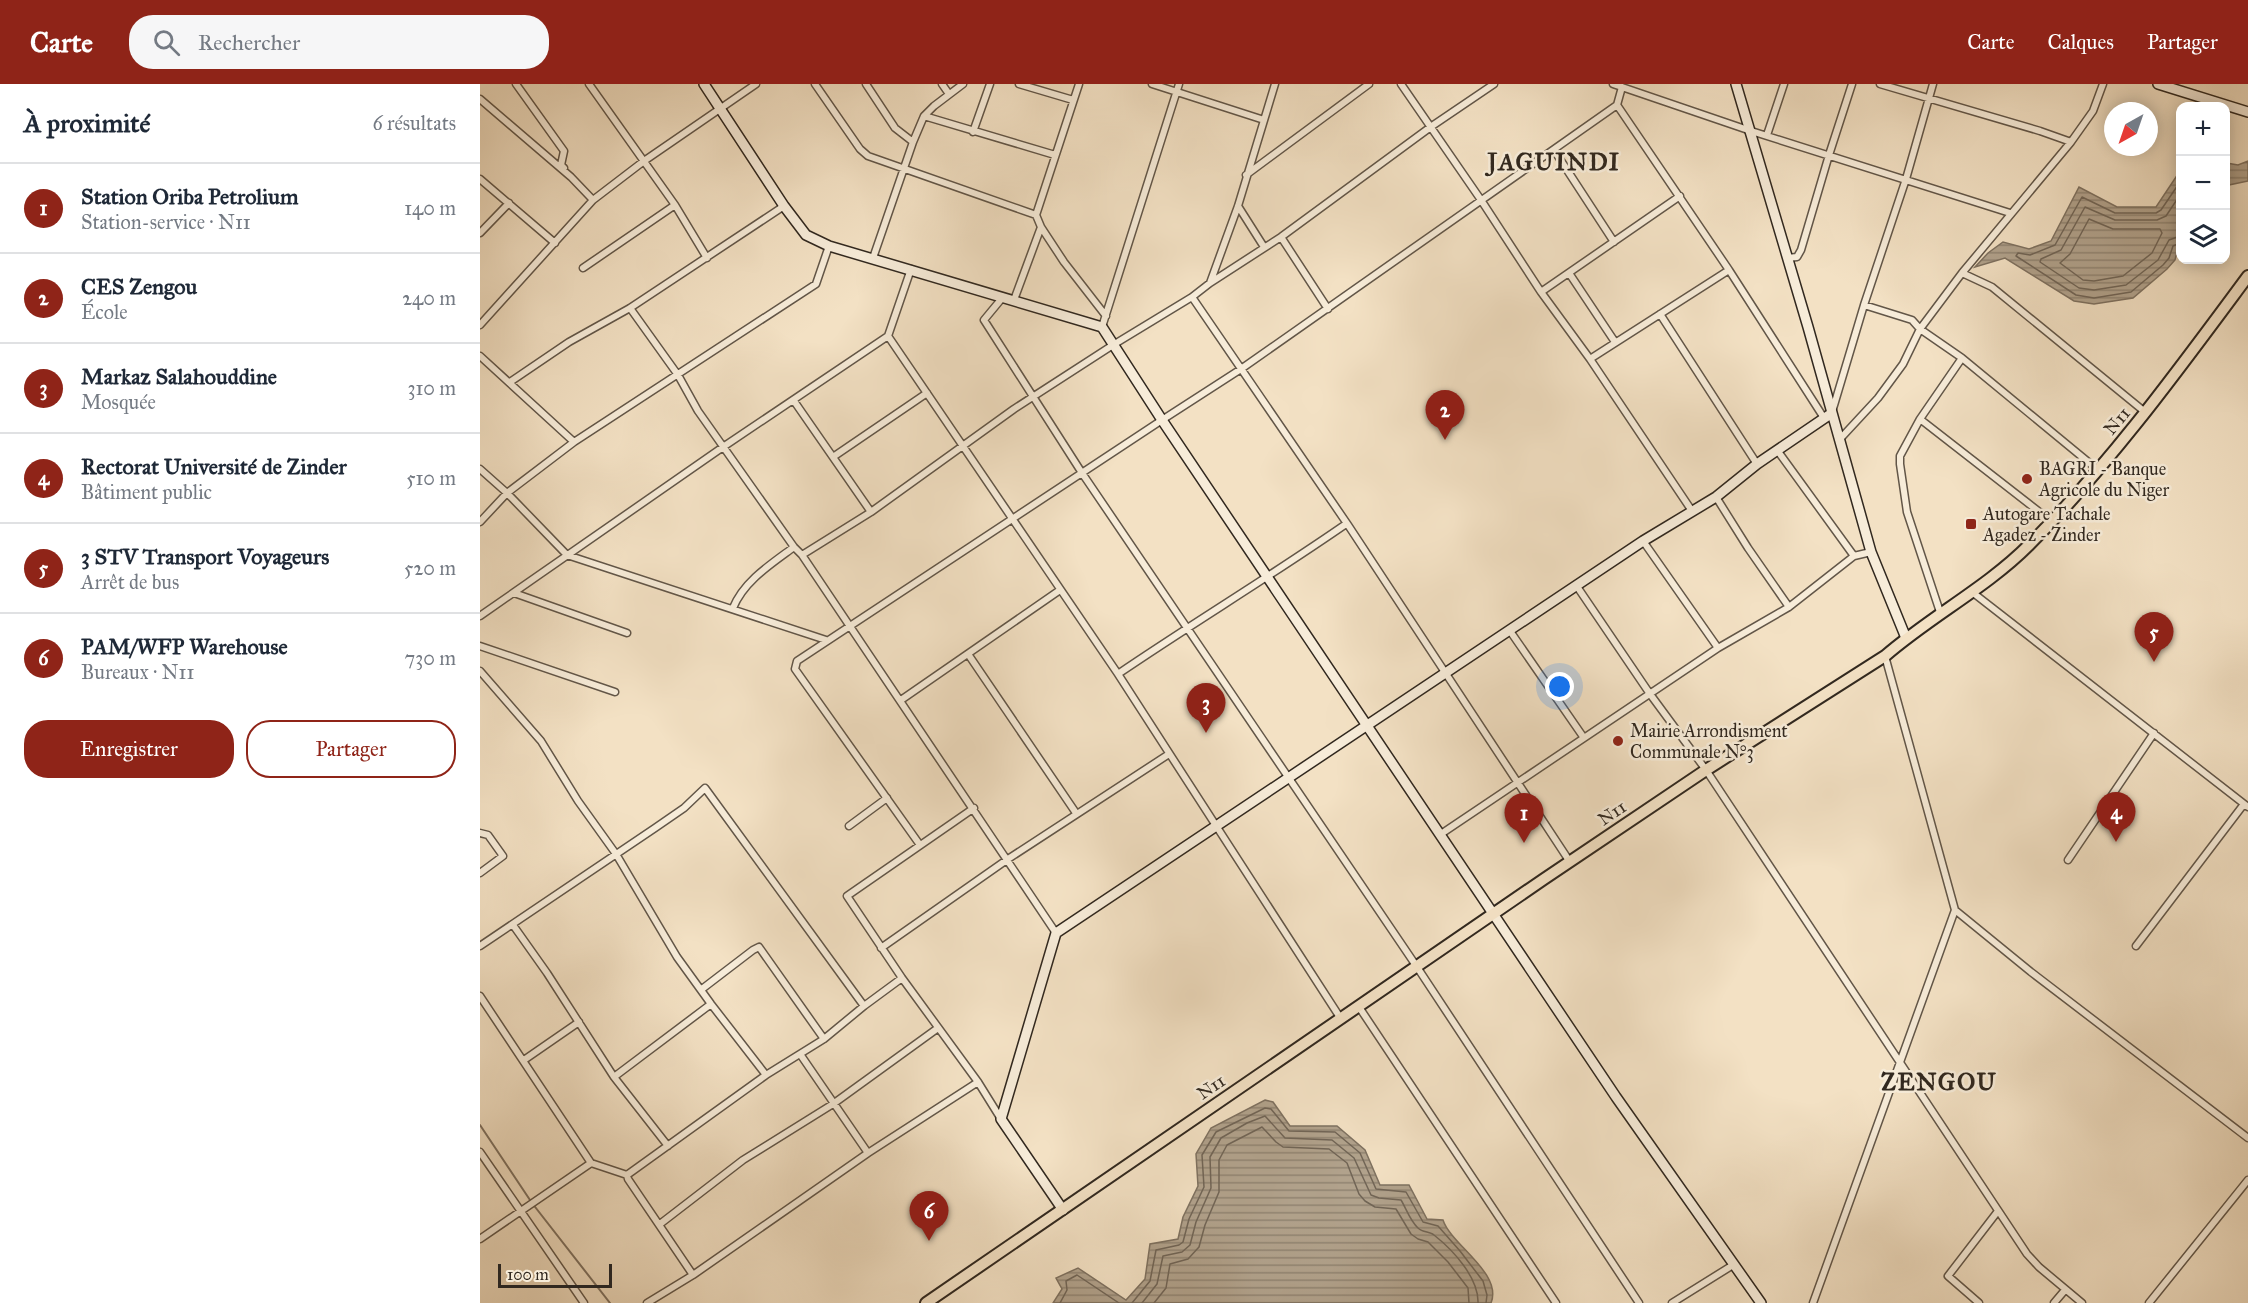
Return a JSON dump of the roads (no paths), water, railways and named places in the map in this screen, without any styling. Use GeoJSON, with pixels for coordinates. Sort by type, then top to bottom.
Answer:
{"type":"FeatureCollection","features":[{"type":"Feature","properties":{"kind":"main road","name":"N11"},"geometry":{"type":"LineString","coordinates":[[926,1303],[1706,770],[1885,656],[1940,612],[2004,568],[2030,545],[2098,470],[2248,276]]}},
{"type":"Feature","properties":{"kind":"street"},"geometry":{"type":"LineString","coordinates":[[516,84],[564,151],[561,165],[593,200]]}},
{"type":"Feature","properties":{"kind":"street"},"geometry":{"type":"LineString","coordinates":[[589,84],[675,205],[707,258]]}},
{"type":"Feature","properties":{"kind":"street"},"geometry":{"type":"LineString","coordinates":[[704,84],[784,206],[806,235],[829,246],[1102,327],[1616,1097],[1761,1303]]}},
{"type":"Feature","properties":{"kind":"street"},"geometry":{"type":"LineString","coordinates":[[480,325],[593,200],[644,161],[756,84]]}},
{"type":"Feature","properties":{"kind":"street"},"geometry":{"type":"LineString","coordinates":[[815,84],[860,149],[868,156],[1036,215]]}},
{"type":"Feature","properties":{"kind":"street"},"geometry":{"type":"LineString","coordinates":[[866,84],[896,128],[913,142]]}},
{"type":"Feature","properties":{"kind":"street"},"geometry":{"type":"LineString","coordinates":[[942,84],[949,94]]}},
{"type":"Feature","properties":{"kind":"street"},"geometry":{"type":"LineString","coordinates":[[873,258],[924,116],[963,84]]}},
{"type":"Feature","properties":{"kind":"street"},"geometry":{"type":"LineString","coordinates":[[973,132],[990,84]]}},
{"type":"Feature","properties":{"kind":"street"},"geometry":{"type":"LineString","coordinates":[[1019,84],[1073,100]]}},
{"type":"Feature","properties":{"kind":"street"},"geometry":{"type":"LineString","coordinates":[[1079,84],[1036,215],[1041,227],[1064,262],[1106,316]]}},
{"type":"Feature","properties":{"kind":"street"},"geometry":{"type":"LineString","coordinates":[[1152,84],[1264,120]]}},
{"type":"Feature","properties":{"kind":"street"},"geometry":{"type":"LineString","coordinates":[[1102,327],[1179,84]]}},
{"type":"Feature","properties":{"kind":"street"},"geometry":{"type":"LineString","coordinates":[[1210,283],[1238,206],[1275,84]]}},
{"type":"Feature","properties":{"kind":"street"},"geometry":{"type":"LineString","coordinates":[[1246,175],[1368,84]]}},
{"type":"Feature","properties":{"kind":"street"},"geometry":{"type":"LineString","coordinates":[[1401,84],[1432,126],[1541,292],[1590,359],[1692,511]]}},
{"type":"Feature","properties":{"kind":"street"},"geometry":{"type":"LineString","coordinates":[[802,555],[871,512],[1034,397],[1192,297],[1281,237],[1432,126],[1494,84]]}},
{"type":"Feature","properties":{"kind":"street"},"geometry":{"type":"LineString","coordinates":[[1613,84],[1748,130],[2010,213]]}},
{"type":"Feature","properties":{"kind":"street"},"geometry":{"type":"LineString","coordinates":[[1736,84],[1787,258],[1828,415]]}},
{"type":"Feature","properties":{"kind":"street"},"geometry":{"type":"LineString","coordinates":[[1767,135],[1784,84]]}},
{"type":"Feature","properties":{"kind":"street"},"geometry":{"type":"LineString","coordinates":[[1787,258],[1797,257],[1802,250],[1852,84]]}},
{"type":"Feature","properties":{"kind":"street"},"geometry":{"type":"LineString","coordinates":[[1880,84],[2071,142]]}},
{"type":"Feature","properties":{"kind":"street"},"geometry":{"type":"LineString","coordinates":[[1001,1119],[1056,933],[1576,585],[1716,497],[1757,464],[1828,415],[1906,179],[1934,84]]}},
{"type":"Feature","properties":{"kind":"street"},"geometry":{"type":"LineString","coordinates":[[1840,439],[1878,398],[1903,364],[1920,329],[1962,273],[2071,142],[2096,108],[2103,84]]}},
{"type":"Feature","properties":{"kind":"street"},"geometry":{"type":"LineString","coordinates":[[2158,84],[2248,111]]}},
{"type":"Feature","properties":{"kind":"street"},"geometry":{"type":"LineString","coordinates":[[920,845],[795,669],[797,661],[1241,369],[1328,309],[1617,105],[1622,87]]}},
{"type":"Feature","properties":{"kind":"street"},"geometry":{"type":"LineString","coordinates":[[480,99],[571,177]]}},
{"type":"Feature","properties":{"kind":"street"},"geometry":{"type":"LineString","coordinates":[[1617,105],[1828,415],[1840,439],[1871,552],[1905,638]]}},
{"type":"Feature","properties":{"kind":"street"},"geometry":{"type":"LineString","coordinates":[[924,116],[1055,155]]}},
{"type":"Feature","properties":{"kind":"street"},"geometry":{"type":"LineString","coordinates":[[1554,150],[1614,242]]}},
{"type":"Feature","properties":{"kind":"street"},"geometry":{"type":"LineString","coordinates":[[480,179],[555,243]]}},
{"type":"Feature","properties":{"kind":"street"},"geometry":{"type":"LineString","coordinates":[[1541,292],[1680,196]]}},
{"type":"Feature","properties":{"kind":"street"},"geometry":{"type":"LineString","coordinates":[[480,233],[509,203]]}},
{"type":"Feature","properties":{"kind":"street"},"geometry":{"type":"LineString","coordinates":[[583,268],[675,205]]}},
{"type":"Feature","properties":{"kind":"street"},"geometry":{"type":"LineString","coordinates":[[510,382],[569,342],[630,308],[784,206]]}},
{"type":"Feature","properties":{"kind":"street"},"geometry":{"type":"LineString","coordinates":[[1238,206],[1264,247]]}},
{"type":"Feature","properties":{"kind":"street"},"geometry":{"type":"LineString","coordinates":[[1014,300],[1041,227]]}},
{"type":"Feature","properties":{"kind":"street"},"geometry":{"type":"LineString","coordinates":[[1281,237],[1328,309]]}},
{"type":"Feature","properties":{"kind":"street"},"geometry":{"type":"LineString","coordinates":[[480,522],[507,493],[574,442],[816,284],[829,246]]}},
{"type":"Feature","properties":{"kind":"street"},"geometry":{"type":"LineString","coordinates":[[480,616],[723,447],[888,336],[910,269]]}},
{"type":"Feature","properties":{"kind":"street"},"geometry":{"type":"LineString","coordinates":[[1590,359],[1730,270]]}},
{"type":"Feature","properties":{"kind":"street"},"geometry":{"type":"LineString","coordinates":[[1569,273],[1616,342]]}},
{"type":"Feature","properties":{"kind":"street"},"geometry":{"type":"LineString","coordinates":[[1962,273],[1992,287],[2145,412]]}},
{"type":"Feature","properties":{"kind":"street"},"geometry":{"type":"LineString","coordinates":[[1003,296],[984,320],[1082,473],[1417,967],[1639,1303]]}},
{"type":"Feature","properties":{"kind":"street"},"geometry":{"type":"LineString","coordinates":[[1192,297],[1570,862]]}},
{"type":"Feature","properties":{"kind":"street"},"geometry":{"type":"LineString","coordinates":[[1864,305],[1912,320],[1920,329],[1962,358],[2098,470]]}},
{"type":"Feature","properties":{"kind":"street"},"geometry":{"type":"LineString","coordinates":[[630,308],[678,375],[698,411],[723,447],[850,624],[1056,933]]}},
{"type":"Feature","properties":{"kind":"street"},"geometry":{"type":"LineString","coordinates":[[1660,314],[1757,464]]}},
{"type":"Feature","properties":{"kind":"street"},"geometry":{"type":"LineString","coordinates":[[888,336],[1118,674],[1341,1019]]}},
{"type":"Feature","properties":{"kind":"street"},"geometry":{"type":"LineString","coordinates":[[480,356],[574,442]]}},
{"type":"Feature","properties":{"kind":"street"},"geometry":{"type":"LineString","coordinates":[[1940,612],[1906,512],[1900,456],[1920,419],[1962,358]]}},
{"type":"Feature","properties":{"kind":"street"},"geometry":{"type":"LineString","coordinates":[[833,457],[927,393]]}},
{"type":"Feature","properties":{"kind":"street"},"geometry":{"type":"LineString","coordinates":[[794,401],[871,512]]}},
{"type":"Feature","properties":{"kind":"street"},"geometry":{"type":"LineString","coordinates":[[1920,419],[2051,521]]}},
{"type":"Feature","properties":{"kind":"street"},"geometry":{"type":"LineString","coordinates":[[1777,450],[1854,556]]}},
{"type":"Feature","properties":{"kind":"street"},"geometry":{"type":"LineString","coordinates":[[480,469],[507,493],[567,555],[826,640]]}},
{"type":"Feature","properties":{"kind":"street"},"geometry":{"type":"LineString","coordinates":[[1716,497],[1789,607]]}},
{"type":"Feature","properties":{"kind":"street"},"geometry":{"type":"LineString","coordinates":[[1118,674],[1187,627],[1269,577],[1346,524]]}},
{"type":"Feature","properties":{"kind":"street"},"geometry":{"type":"LineString","coordinates":[[1643,541],[1718,648]]}},
{"type":"Feature","properties":{"kind":"street"},"geometry":{"type":"LineString","coordinates":[[733,608],[737,599],[760,573],[794,547]]}},
{"type":"Feature","properties":{"kind":"street"},"geometry":{"type":"LineString","coordinates":[[1441,834],[1718,648],[1789,607],[1854,556],[1871,552]]}},
{"type":"Feature","properties":{"kind":"street"},"geometry":{"type":"LineString","coordinates":[[1576,585],[1650,694],[1706,770],[2032,1261],[2082,1303]]}},
{"type":"Feature","properties":{"kind":"street"},"geometry":{"type":"LineString","coordinates":[[901,700],[1060,590]]}},
{"type":"Feature","properties":{"kind":"street"},"geometry":{"type":"LineString","coordinates":[[1972,592],[2246,806],[2136,946]]}},
{"type":"Feature","properties":{"kind":"street"},"geometry":{"type":"LineString","coordinates":[[514,593],[627,633]]}},
{"type":"Feature","properties":{"kind":"street"},"geometry":{"type":"LineString","coordinates":[[1510,631],[1584,738]]}},
{"type":"Feature","properties":{"kind":"street"},"geometry":{"type":"LineString","coordinates":[[480,646],[615,692]]}},
{"type":"Feature","properties":{"kind":"street"},"geometry":{"type":"LineString","coordinates":[[968,654],[1076,813]]}},
{"type":"Feature","properties":{"kind":"street"},"geometry":{"type":"LineString","coordinates":[[1813,1303],[1901,1065],[1955,910],[1885,656]]}},
{"type":"Feature","properties":{"kind":"street"},"geometry":{"type":"LineString","coordinates":[[480,671],[541,741],[578,801],[616,854],[677,957],[766,1075]]}},
{"type":"Feature","properties":{"kind":"street"},"geometry":{"type":"LineString","coordinates":[[2068,860],[2154,733]]}},
{"type":"Feature","properties":{"kind":"street"},"geometry":{"type":"LineString","coordinates":[[881,948],[1076,813],[1169,754]]}},
{"type":"Feature","properties":{"kind":"street"},"geometry":{"type":"LineString","coordinates":[[480,946],[684,808],[705,788],[864,1006]]}},
{"type":"Feature","properties":{"kind":"street"},"geometry":{"type":"LineString","coordinates":[[849,826],[887,798]]}},
{"type":"Feature","properties":{"kind":"street"},"geometry":{"type":"LineString","coordinates":[[974,808],[847,896],[902,978],[978,1082],[1063,1210]]}},
{"type":"Feature","properties":{"kind":"street"},"geometry":{"type":"LineString","coordinates":[[480,833],[488,835],[503,856],[480,873]]}},
{"type":"Feature","properties":{"kind":"street"},"geometry":{"type":"LineString","coordinates":[[1955,910],[2031,972],[2248,1138]]}},
{"type":"Feature","properties":{"kind":"street"},"geometry":{"type":"LineString","coordinates":[[513,925],[614,1077],[668,1146]]}},
{"type":"Feature","properties":{"kind":"street"},"geometry":{"type":"LineString","coordinates":[[702,989],[759,947],[824,1040]]}},
{"type":"Feature","properties":{"kind":"street"},"geometry":{"type":"LineString","coordinates":[[627,1175],[766,1075],[824,1040],[902,978]]}},
{"type":"Feature","properties":{"kind":"street"},"geometry":{"type":"LineString","coordinates":[[480,996],[591,1163],[627,1175]]}},
{"type":"Feature","properties":{"kind":"street"},"geometry":{"type":"LineString","coordinates":[[614,1077],[711,1004]]}},
{"type":"Feature","properties":{"kind":"street"},"geometry":{"type":"LineString","coordinates":[[1359,1006],[1556,1303]]}},
{"type":"Feature","properties":{"kind":"street"},"geometry":{"type":"LineString","coordinates":[[524,1060],[579,1022]]}},
{"type":"Feature","properties":{"kind":"street"},"geometry":{"type":"LineString","coordinates":[[660,1224],[743,1160],[833,1104],[938,1028]]}},
{"type":"Feature","properties":{"kind":"street"},"geometry":{"type":"LineString","coordinates":[[800,1054],[868,1153]]}},
{"type":"Feature","properties":{"kind":"street"},"geometry":{"type":"LineString","coordinates":[[647,1303],[693,1275],[868,1153],[978,1082]]}},
{"type":"Feature","properties":{"kind":"street"},"geometry":{"type":"LineString","coordinates":[[480,1152],[584,1303]]}},
{"type":"Feature","properties":{"kind":"street"},"geometry":{"type":"LineString","coordinates":[[480,1239],[591,1163]]}},
{"type":"Feature","properties":{"kind":"street"},"geometry":{"type":"LineString","coordinates":[[627,1175],[693,1275]]}},
{"type":"Feature","properties":{"kind":"street"},"geometry":{"type":"LineString","coordinates":[[2149,1303],[2248,1180]]}},
{"type":"Feature","properties":{"kind":"street"},"geometry":{"type":"LineString","coordinates":[[1979,1303],[1948,1276],[1998,1211]]}},
{"type":"Feature","properties":{"kind":"street"},"geometry":{"type":"LineString","coordinates":[[1672,1303],[1733,1265]]}},
{"type":"Feature","properties":{"kind":"street"},"geometry":{"type":"LineString","coordinates":[[2054,1303],[2065,1290]]}},
{"type":"Feature","properties":{"kind":"water"},"geometry":{"type":"Polygon","coordinates":[[[2248,161],[2248,181],[2230,185],[2230,164],[2238,165],[2248,161]]]}},
{"type":"Feature","properties":{"kind":"water"},"geometry":{"type":"Polygon","coordinates":[[[2176,177],[2175,260],[2133,298],[2094,304],[2074,301],[2005,258],[1975,267],[2003,242],[2029,249],[2051,241],[2079,187],[2117,207],[2156,207],[2176,177]]]}},
{"type":"Feature","properties":{"kind":"water"},"geometry":{"type":"Polygon","coordinates":[[[1265,1100],[1273,1102],[1290,1126],[1337,1126],[1365,1150],[1380,1185],[1409,1185],[1427,1219],[1443,1220],[1448,1230],[1483,1270],[1490,1281],[1493,1292],[1491,1303],[1053,1303],[1062,1289],[1056,1278],[1078,1268],[1126,1300],[1145,1279],[1150,1244],[1178,1239],[1183,1217],[1198,1186],[1196,1154],[1211,1128],[1265,1100]]]}},
{"type":"Feature","properties":{"kind":"waterway"},"geometry":{"type":"LineString","coordinates":[[480,1125],[532,1203],[610,1303]]}},
{"type":"Feature","properties":{"kind":"place","name":"CES Zengou"},"geometry":{"type":"Point","coordinates":[1445,440]}},
{"type":"Feature","properties":{"kind":"place","name":"BAGRI - Banque Agricole du Niger"},"geometry":{"type":"Point","coordinates":[2027,479]}},
{"type":"Feature","properties":{"kind":"place","name":"Autogare Tachale Agadez - Zinder"},"geometry":{"type":"Point","coordinates":[1971,524]}},
{"type":"Feature","properties":{"kind":"place","name":"3 STV Transport Voyageurs"},"geometry":{"type":"Point","coordinates":[2154,662]}},
{"type":"Feature","properties":{"kind":"place","name":"Markaz Salahouddine"},"geometry":{"type":"Point","coordinates":[1206,733]}},
{"type":"Feature","properties":{"kind":"place","name":"Mairie Arrondisment Communale N°3"},"geometry":{"type":"Point","coordinates":[1618,741]}},
{"type":"Feature","properties":{"kind":"place","name":"Rectorat Université de Zinder"},"geometry":{"type":"Point","coordinates":[2116,842]}},
{"type":"Feature","properties":{"kind":"place","name":"Station Oriba Petrolium"},"geometry":{"type":"Point","coordinates":[1524,843]}},
{"type":"Feature","properties":{"kind":"place","name":"PAM/WFP Warehouse"},"geometry":{"type":"Point","coordinates":[929,1241]}},
{"type":"Feature","properties":{"kind":"district","name":"JAGUINDI"},"geometry":{"type":"Point","coordinates":[1554,162]}},
{"type":"Feature","properties":{"kind":"district","name":"ZENGOU"},"geometry":{"type":"Point","coordinates":[1939,1082]}}]}
